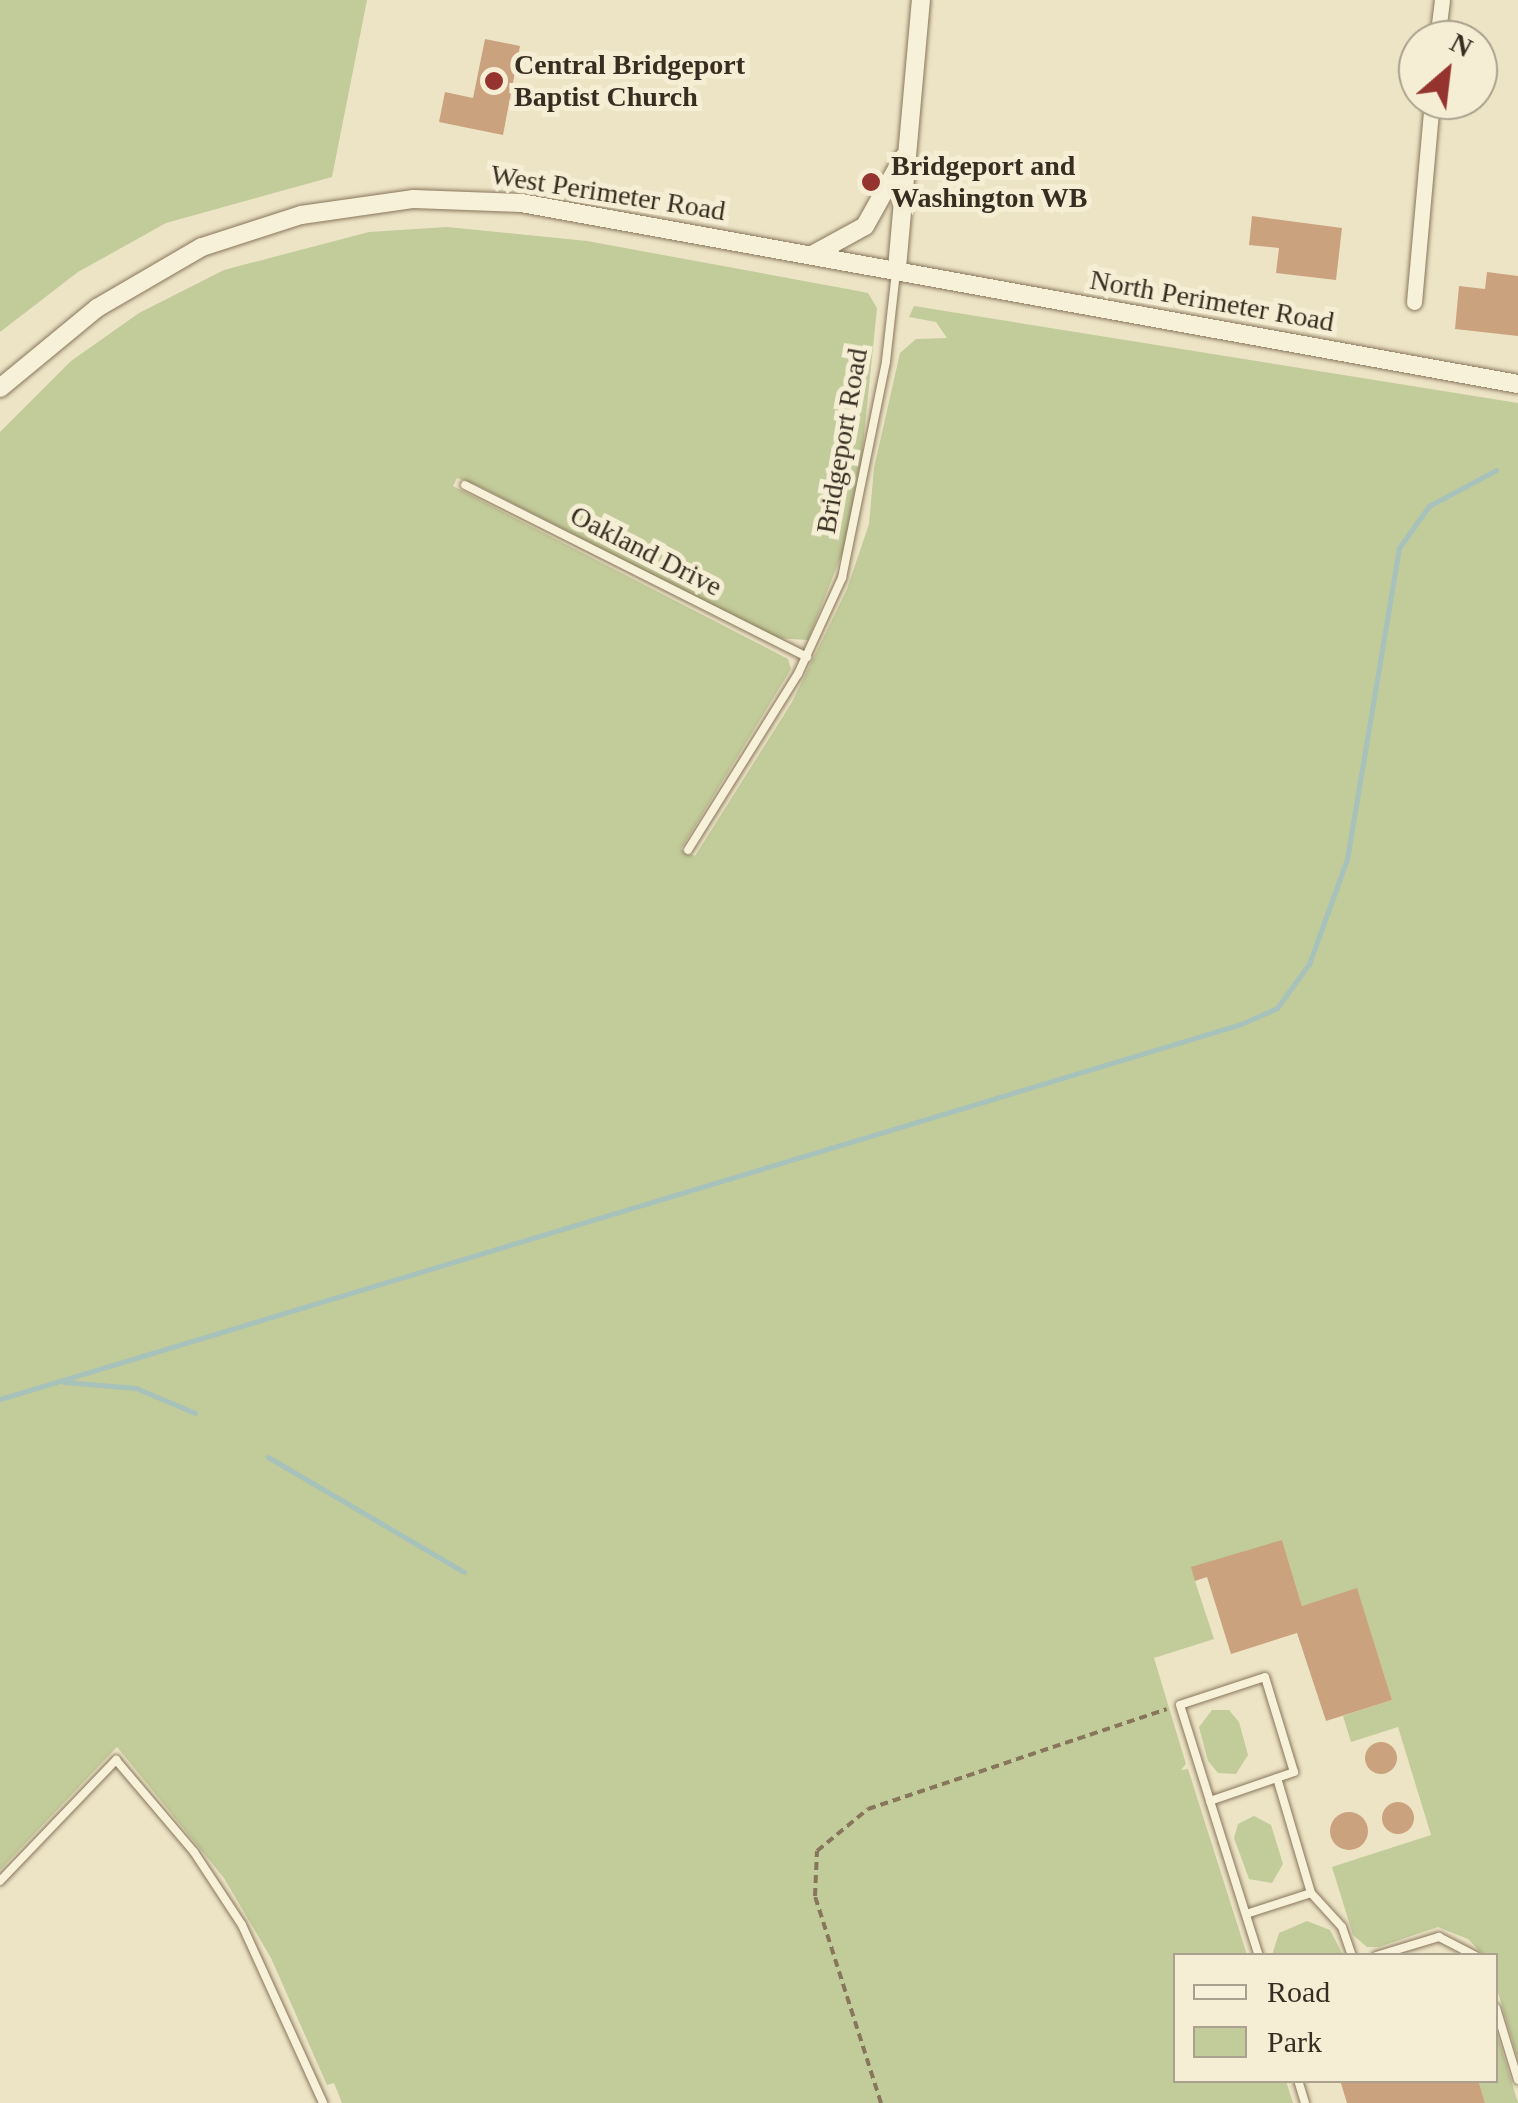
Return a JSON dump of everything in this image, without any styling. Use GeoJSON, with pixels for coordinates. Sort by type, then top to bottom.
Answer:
{"type":"FeatureCollection","features":[{"type":"Feature","properties":{"kind":"street","name":"Bridgeport Road"},"geometry":{"type":"LineString","coordinates":[[897,268],[921,0]]}},
{"type":"Feature","properties":{"kind":"street"},"geometry":{"type":"LineString","coordinates":[[1414,302],[1430,120]]}},
{"type":"Feature","properties":{"kind":"street"},"geometry":{"type":"LineString","coordinates":[[814,254],[865,226],[908,148]]}},
{"type":"Feature","properties":{"kind":"street","name":"West Perimeter Road"},"geometry":{"type":"LineString","coordinates":[[0,388],[54,339],[153,273],[202,248],[300,215],[414,199],[520,203],[897,268]]}},
{"type":"Feature","properties":{"kind":"street","name":"North Perimeter Road"},"geometry":{"type":"LineString","coordinates":[[897,268],[1518,384]]}},
{"type":"Feature","properties":{"kind":"lane","name":"Bridgeport Road"},"geometry":{"type":"LineString","coordinates":[[688,850],[807,657],[854,539],[897,268]]}},
{"type":"Feature","properties":{"kind":"lane","name":"Oakland Drive"},"geometry":{"type":"LineString","coordinates":[[464,486],[807,657]]}},
{"type":"Feature","properties":{"kind":"lane"},"geometry":{"type":"LineString","coordinates":[[1170,1708],[1264,1677],[1294,1772],[1210,1801]]}},
{"type":"Feature","properties":{"kind":"lane"},"geometry":{"type":"LineString","coordinates":[[1180,1704],[1258,1953]]}},
{"type":"Feature","properties":{"kind":"lane"},"geometry":{"type":"LineString","coordinates":[[0,1881],[116,1760],[194,1852],[242,1925],[323,2103]]}},
{"type":"Feature","properties":{"kind":"lane"},"geometry":{"type":"LineString","coordinates":[[1277,1778],[1311,1893],[1342,1928],[1351,1953]]}},
{"type":"Feature","properties":{"kind":"lane"},"geometry":{"type":"LineString","coordinates":[[1246,1914],[1311,1893]]}},
{"type":"Feature","properties":{"kind":"lane"},"geometry":{"type":"LineString","coordinates":[[1386,1953],[1439,1937],[1470,1953]]}},
{"type":"Feature","properties":{"kind":"lane"},"geometry":{"type":"LineString","coordinates":[[1498,2015],[1518,2080]]}},
{"type":"Feature","properties":{"kind":"path"},"geometry":{"type":"LineString","coordinates":[[882,2103],[815,1896],[817,1851],[868,1809],[1170,1708]]}},
{"type":"Feature","properties":{"kind":"green space"},"geometry":{"type":"Polygon","coordinates":[[[0,0],[367,0],[332,177],[166,223],[78,272],[0,332],[0,0]]]}},
{"type":"Feature","properties":{"kind":"green space"},"geometry":{"type":"Polygon","coordinates":[[[447,227],[587,241],[868,293],[877,308],[861,465],[845,546],[808,640],[775,638],[479,486],[457,478],[453,486],[788,659],[791,669],[681,849],[695,856],[792,702],[847,589],[869,524],[874,468],[900,353],[916,339],[947,338],[936,322],[909,317],[914,306],[1518,403],[1518,2059],[1498,1993],[1498,1953],[1481,1953],[1468,1939],[1438,1927],[1379,1947],[1367,1947],[1353,1935],[1332,1867],[1431,1835],[1398,1727],[1351,1742],[1343,1716],[1392,1700],[1357,1589],[1302,1606],[1282,1540],[1195,1581],[1214,1639],[1154,1658],[1186,1764],[1181,1770],[1188,1769],[1246,1953],[1173,1953],[1173,2083],[1287,2083],[1293,2103],[342,2103],[334,2083],[327,2085],[271,1958],[224,1878],[117,1747],[0,1870],[0,432],[71,361],[139,313],[224,270],[369,232],[447,227]]]}},
{"type":"Feature","properties":{"kind":"green space"},"geometry":{"type":"Polygon","coordinates":[[[1212,1710],[1229,1710],[1239,1722],[1248,1755],[1236,1774],[1218,1773],[1208,1761],[1199,1727],[1212,1710]]]}},
{"type":"Feature","properties":{"kind":"green space"},"geometry":{"type":"Polygon","coordinates":[[[1254,1816],[1271,1825],[1283,1864],[1272,1883],[1249,1879],[1234,1838],[1238,1824],[1254,1816]]]}},
{"type":"Feature","properties":{"kind":"green space"},"geometry":{"type":"Polygon","coordinates":[[[1307,1921],[1330,1930],[1342,1953],[1273,1953],[1279,1933],[1307,1921]]]}},
{"type":"Feature","properties":{"kind":"green space"},"geometry":{"type":"Polygon","coordinates":[[[1498,2037],[1518,2103],[1485,2103],[1479,2083],[1498,2083],[1498,2037]]]}},
{"type":"Feature","properties":{"kind":"building"},"geometry":{"type":"Polygon","coordinates":[[[485,39],[520,46],[503,135],[439,122],[445,92],[473,98],[485,39]]]}},
{"type":"Feature","properties":{"kind":"building"},"geometry":{"type":"Polygon","coordinates":[[[1252,216],[1342,228],[1336,280],[1276,273],[1279,248],[1249,245],[1252,216]]]}},
{"type":"Feature","properties":{"kind":"building"},"geometry":{"type":"Polygon","coordinates":[[[1487,272],[1518,276],[1518,336],[1455,329],[1459,286],[1485,289],[1487,272]]]}},
{"type":"Feature","properties":{"kind":"building"},"geometry":{"type":"Polygon","coordinates":[[[1282,1540],[1302,1606],[1357,1588],[1392,1700],[1326,1721],[1297,1633],[1231,1654],[1207,1577],[1195,1581],[1191,1567],[1282,1540]]]}},
{"type":"Feature","properties":{"kind":"building"},"geometry":{"type":"Polygon","coordinates":[[[1381,1742],[1392,1747],[1397,1758],[1392,1769],[1381,1774],[1370,1769],[1365,1758],[1370,1747],[1381,1742]]]}},
{"type":"Feature","properties":{"kind":"building"},"geometry":{"type":"Polygon","coordinates":[[[1398,1802],[1409,1807],[1414,1818],[1409,1829],[1398,1834],[1387,1829],[1382,1818],[1387,1807],[1398,1802]]]}},
{"type":"Feature","properties":{"kind":"building"},"geometry":{"type":"Polygon","coordinates":[[[1349,1812],[1362,1818],[1368,1831],[1362,1844],[1349,1850],[1336,1844],[1330,1831],[1336,1818],[1349,1812]]]}},
{"type":"Feature","properties":{"kind":"building"},"geometry":{"type":"Polygon","coordinates":[[[1341,2083],[1479,2083],[1485,2103],[1347,2103],[1341,2083]]]}},
{"type":"Feature","properties":{"kind":"waterway"},"geometry":{"type":"LineString","coordinates":[[0,1399],[1241,1024],[1277,1008],[1309,964],[1347,859],[1399,548],[1429,506],[1496,470]]}},
{"type":"Feature","properties":{"kind":"waterway"},"geometry":{"type":"LineString","coordinates":[[64,1382],[136,1388],[195,1413]]}},
{"type":"Feature","properties":{"kind":"waterway"},"geometry":{"type":"LineString","coordinates":[[268,1457],[464,1572]]}},
{"type":"Feature","properties":{"kind":"place","name":"Central Bridgeport Baptist Church"},"geometry":{"type":"Point","coordinates":[494,81]}},
{"type":"Feature","properties":{"kind":"place","name":"Bridgeport and Washington WB"},"geometry":{"type":"Point","coordinates":[871,182]}}]}
